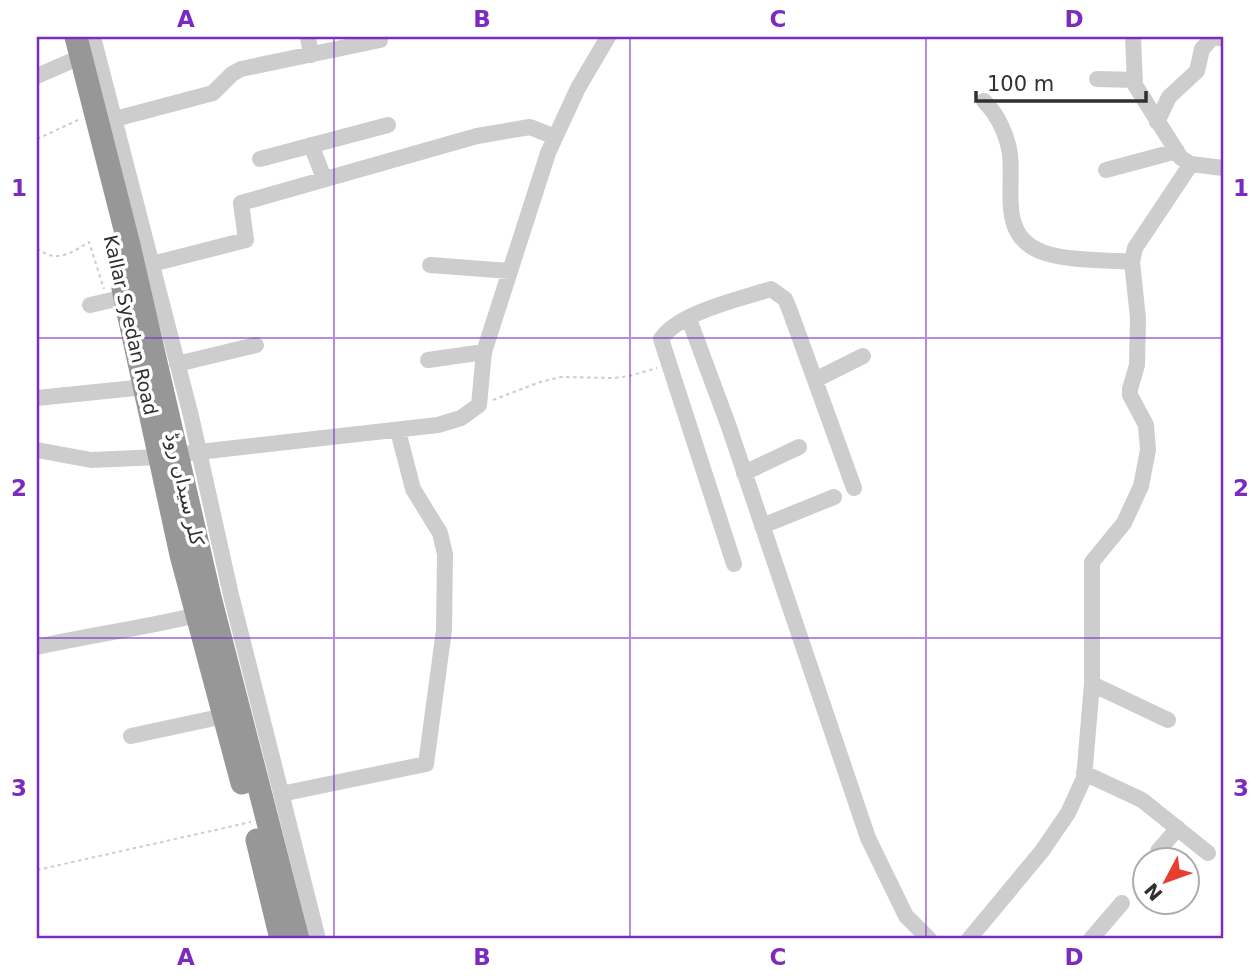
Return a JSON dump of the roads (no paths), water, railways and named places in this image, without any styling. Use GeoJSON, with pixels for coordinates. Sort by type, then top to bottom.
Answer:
{"type":"FeatureCollection","features":[{"type":"Feature","properties":{"kind":"highway","name":"Kallar Syedan Road"},"geometry":{"type":"LineString","coordinates":[[62,37],[82,119],[117,299],[145,387],[179,455],[181,555],[281,939]]}},
{"type":"Feature","properties":{"kind":"highway","name":"کلر سیداں روڈ"},"geometry":{"type":"LineString","coordinates":[[76,37],[179,455],[209,597],[298,939]]}},
{"type":"Feature","properties":{"kind":"street"},"geometry":{"type":"LineString","coordinates":[[93,37],[177,364],[179,455],[231,596],[318,939]]}},
{"type":"Feature","properties":{"kind":"street"},"geometry":{"type":"LineString","coordinates":[[308,37],[311,55]]}},
{"type":"Feature","properties":{"kind":"street"},"geometry":{"type":"LineString","coordinates":[[37,450],[91,460],[179,455],[438,425],[461,418],[479,405],[484,352],[555,137],[578,88],[608,37]]}},
{"type":"Feature","properties":{"kind":"street"},"geometry":{"type":"LineString","coordinates":[[1133,37],[1135,85],[1181,158],[1191,164],[1223,168]]}},
{"type":"Feature","properties":{"kind":"street"},"geometry":{"type":"LineString","coordinates":[[1157,122],[1169,97],[1198,71],[1202,48],[1213,37],[1223,39]]}},
{"type":"Feature","properties":{"kind":"street"},"geometry":{"type":"LineString","coordinates":[[115,119],[213,93],[241,69],[380,40]]}},
{"type":"Feature","properties":{"kind":"street"},"geometry":{"type":"LineString","coordinates":[[37,76],[69,62]]}},
{"type":"Feature","properties":{"kind":"street"},"geometry":{"type":"LineString","coordinates":[[1097,79],[1135,80]]}},
{"type":"Feature","properties":{"kind":"street"},"geometry":{"type":"LineString","coordinates":[[984,101],[997,118],[1007,140],[1010,153],[1010,200],[1014,224],[1023,241],[1048,254],[1132,262]]}},
{"type":"Feature","properties":{"kind":"street"},"geometry":{"type":"LineString","coordinates":[[260,159],[388,125]]}},
{"type":"Feature","properties":{"kind":"street"},"geometry":{"type":"LineString","coordinates":[[152,264],[246,240],[241,203],[490,134],[530,127],[555,137]]}},
{"type":"Feature","properties":{"kind":"street"},"geometry":{"type":"LineString","coordinates":[[311,145],[324,178]]}},
{"type":"Feature","properties":{"kind":"street"},"geometry":{"type":"LineString","coordinates":[[1106,170],[1177,151]]}},
{"type":"Feature","properties":{"kind":"street"},"geometry":{"type":"LineString","coordinates":[[970,939],[1056,831],[1078,793],[1084,773],[1091,684],[1092,562],[1124,523],[1137,498],[1148,450],[1146,425],[1129,389],[1137,365],[1138,318],[1132,262],[1135,248],[1191,164]]}},
{"type":"Feature","properties":{"kind":"street"},"geometry":{"type":"LineString","coordinates":[[430,265],[510,271]]}},
{"type":"Feature","properties":{"kind":"street"},"geometry":{"type":"LineString","coordinates":[[734,564],[661,339],[674,325],[771,289],[785,299],[854,488]]}},
{"type":"Feature","properties":{"kind":"street"},"geometry":{"type":"LineString","coordinates":[[90,305],[117,299]]}},
{"type":"Feature","properties":{"kind":"street"},"geometry":{"type":"LineString","coordinates":[[689,319],[868,838],[906,916],[929,939]]}},
{"type":"Feature","properties":{"kind":"street"},"geometry":{"type":"LineString","coordinates":[[177,364],[256,345]]}},
{"type":"Feature","properties":{"kind":"street"},"geometry":{"type":"LineString","coordinates":[[428,360],[484,352]]}},
{"type":"Feature","properties":{"kind":"street"},"geometry":{"type":"LineString","coordinates":[[815,380],[863,356]]}},
{"type":"Feature","properties":{"kind":"street"},"geometry":{"type":"LineString","coordinates":[[37,398],[145,387]]}},
{"type":"Feature","properties":{"kind":"street"},"geometry":{"type":"LineString","coordinates":[[281,794],[426,764],[443,630],[444,543],[413,489],[398,431]]}},
{"type":"Feature","properties":{"kind":"street"},"geometry":{"type":"LineString","coordinates":[[744,474],[799,447]]}},
{"type":"Feature","properties":{"kind":"street"},"geometry":{"type":"LineString","coordinates":[[762,526],[834,497]]}},
{"type":"Feature","properties":{"kind":"street"},"geometry":{"type":"LineString","coordinates":[[37,647],[197,615]]}},
{"type":"Feature","properties":{"kind":"street"},"geometry":{"type":"LineString","coordinates":[[1091,684],[1168,720]]}},
{"type":"Feature","properties":{"kind":"street"},"geometry":{"type":"LineString","coordinates":[[131,736],[224,716]]}},
{"type":"Feature","properties":{"kind":"street"},"geometry":{"type":"LineString","coordinates":[[1084,773],[1142,800],[1209,853]]}},
{"type":"Feature","properties":{"kind":"street"},"geometry":{"type":"LineString","coordinates":[[1162,846],[1178,828]]}},
{"type":"Feature","properties":{"kind":"street"},"geometry":{"type":"LineString","coordinates":[[1091,939],[1122,903]]}}]}
